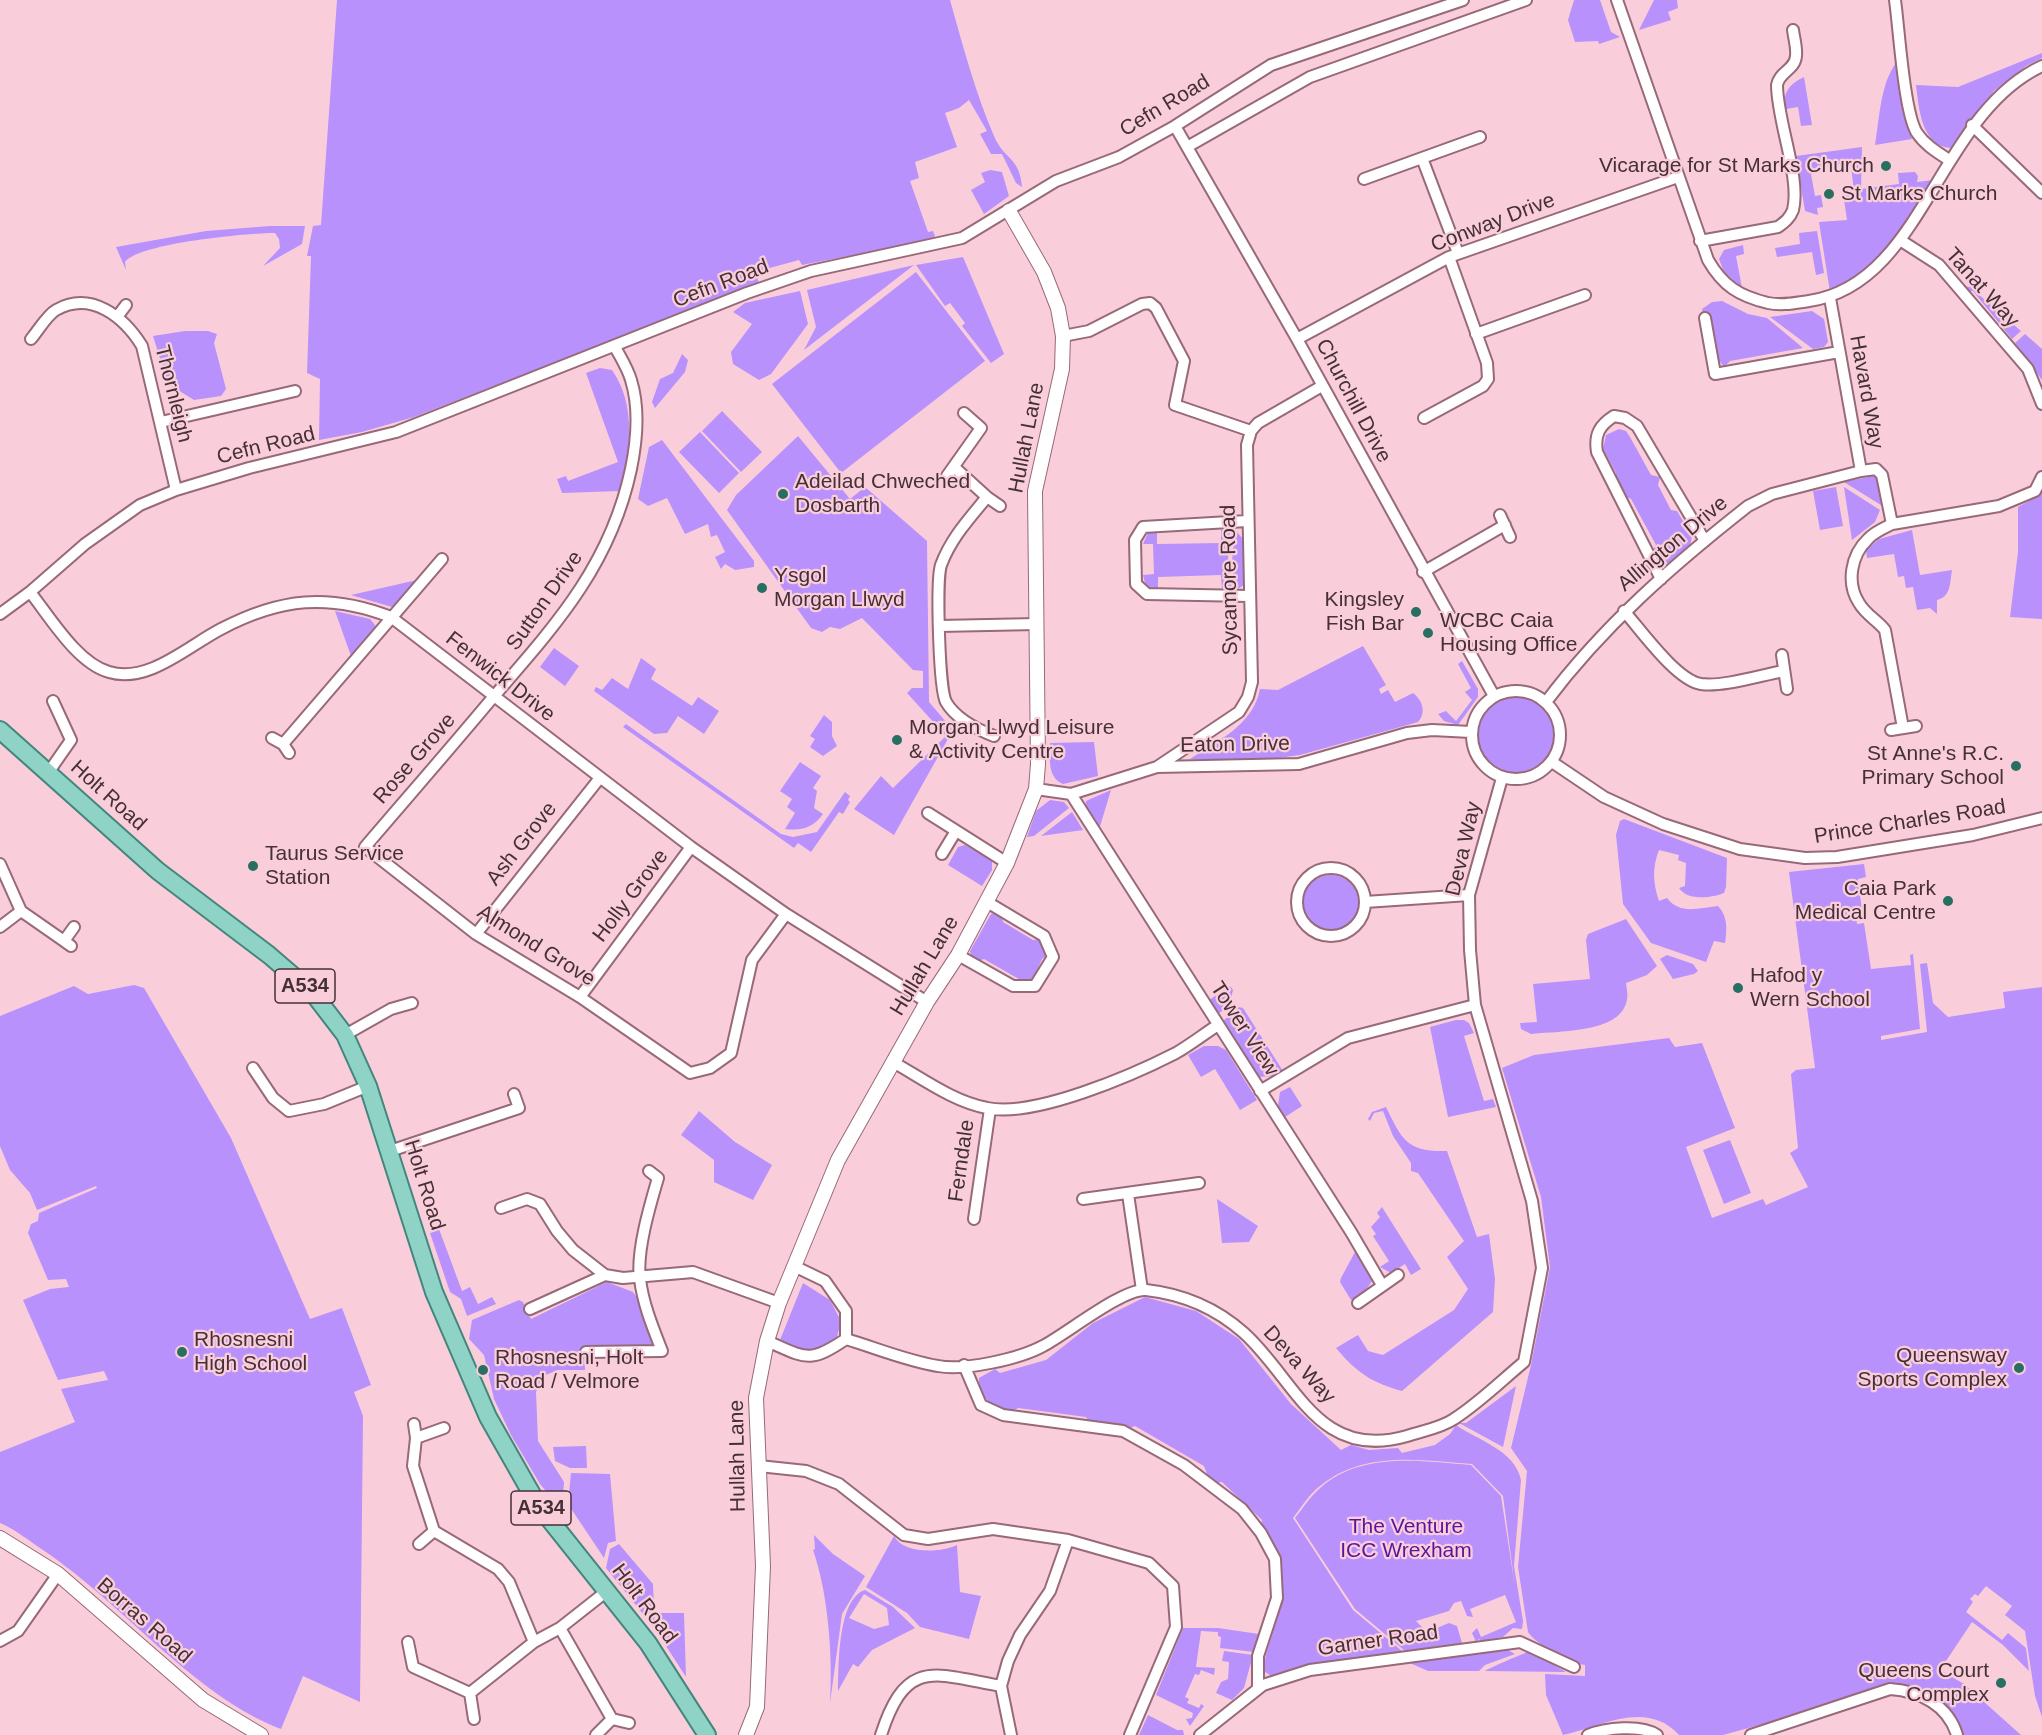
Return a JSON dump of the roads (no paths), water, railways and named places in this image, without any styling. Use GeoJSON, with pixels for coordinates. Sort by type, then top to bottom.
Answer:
{"type":"FeatureCollection","features":[{"type":"Feature","properties":{"kind":"main road","name":"Holt Road"},"geometry":{"type":"LineString","coordinates":[[0,730],[158,871],[269,955],[312,992],[345,1035],[369,1086],[434,1292],[488,1416],[538,1505],[648,1643],[707,1735]]}},
{"type":"Feature","properties":{"kind":"street","name":"Cefn Road"},"geometry":{"type":"LineString","coordinates":[[0,614],[30,592],[85,544],[131,512],[176,490],[249,468],[396,432],[747,293],[811,271],[962,238],[1056,181],[1119,157],[1175,126],[1271,65],[1463,0]]}},
{"type":"Feature","properties":{"kind":"street"},"geometry":{"type":"LineString","coordinates":[[1187,147],[1310,77],[1526,0]]}},
{"type":"Feature","properties":{"kind":"street"},"geometry":{"type":"LineString","coordinates":[[1617,0],[1700,241],[1718,277],[1728,287],[1743,296],[1776,304],[1830,298],[1866,278],[1900,240],[1972,125],[2009,86],[2042,66]]}},
{"type":"Feature","properties":{"kind":"street"},"geometry":{"type":"LineString","coordinates":[[1895,0],[1905,77],[1916,131],[1927,146],[1949,160]]}},
{"type":"Feature","properties":{"kind":"street"},"geometry":{"type":"LineString","coordinates":[[1700,241],[1778,227],[1787,221],[1792,213],[1794,188],[1777,86],[1780,76],[1792,66],[1796,56],[1793,30]]}},
{"type":"Feature","properties":{"kind":"street"},"geometry":{"type":"LineString","coordinates":[[1972,125],[2042,193]]}},
{"type":"Feature","properties":{"kind":"street","name":"Churchill Drive"},"geometry":{"type":"LineString","coordinates":[[1175,126],[1297,339],[1423,572],[1494,696]]}},
{"type":"Feature","properties":{"kind":"street"},"geometry":{"type":"LineString","coordinates":[[1364,179],[1480,136]]}},
{"type":"Feature","properties":{"kind":"street"},"geometry":{"type":"LineString","coordinates":[[1422,158],[1488,370],[1484,386],[1424,418]]}},
{"type":"Feature","properties":{"kind":"street","name":"Conway Drive"},"geometry":{"type":"LineString","coordinates":[[1297,339],[1453,255],[1678,177]]}},
{"type":"Feature","properties":{"kind":"street","name":"Hullah Lane"},"geometry":{"type":"LineString","coordinates":[[746,1735],[757,1707],[763,1566],[756,1398],[767,1341],[779,1304],[838,1161],[927,1002],[987,902],[1007,863],[1036,789],[1038,764],[1035,491],[1062,369],[1063,336],[1058,308],[1044,272],[1009,211]]}},
{"type":"Feature","properties":{"kind":"street","name":"Tanat Way"},"geometry":{"type":"LineString","coordinates":[[1900,240],[1939,265],[2028,369],[2042,404]]}},
{"type":"Feature","properties":{"kind":"street"},"geometry":{"type":"LineString","coordinates":[[1476,334],[1585,295]]}},
{"type":"Feature","properties":{"kind":"street","name":"Havard Way"},"geometry":{"type":"LineString","coordinates":[[1830,298],[1861,471],[1876,469],[1882,475],[1892,524]]}},
{"type":"Feature","properties":{"kind":"street","name":"Thornleigh"},"geometry":{"type":"LineString","coordinates":[[32,339],[55,310],[83,303],[95,305],[117,316],[130,327],[142,346],[176,490]]}},
{"type":"Feature","properties":{"kind":"street"},"geometry":{"type":"LineString","coordinates":[[1063,336],[1089,331],[1142,304],[1150,303],[1156,308],[1184,361],[1174,405],[1251,431],[1270,415],[1322,386]]}},
{"type":"Feature","properties":{"kind":"street"},"geometry":{"type":"LineString","coordinates":[[117,316],[126,305]]}},
{"type":"Feature","properties":{"kind":"street"},"geometry":{"type":"LineString","coordinates":[[1706,318],[1715,374],[1839,352]]}},
{"type":"Feature","properties":{"kind":"street","name":"Sutton Drive"},"geometry":{"type":"LineString","coordinates":[[494,696],[528,661],[585,584],[607,543],[624,501],[636,448],[637,406],[631,378],[615,347]]}},
{"type":"Feature","properties":{"kind":"street"},"geometry":{"type":"LineString","coordinates":[[161,422],[295,391]]}},
{"type":"Feature","properties":{"kind":"street"},"geometry":{"type":"LineString","coordinates":[[964,413],[981,428],[950,471],[1000,506]]}},
{"type":"Feature","properties":{"kind":"street"},"geometry":{"type":"LineString","coordinates":[[1661,579],[1597,452],[1595,440],[1602,424],[1614,416],[1625,418],[1637,426],[1705,541]]}},
{"type":"Feature","properties":{"kind":"street","name":"Sycamore Road"},"geometry":{"type":"LineString","coordinates":[[1157,767],[1239,712],[1248,697],[1252,682],[1247,521],[1248,445],[1251,431]]}},
{"type":"Feature","properties":{"kind":"street","name":"Allington Drive"},"geometry":{"type":"LineString","coordinates":[[1546,702],[1577,661],[1624,611],[1748,506],[1772,494],[1861,471]]}},
{"type":"Feature","properties":{"kind":"street"},"geometry":{"type":"LineString","coordinates":[[1903,728],[1885,630],[1869,617],[1858,602],[1852,583],[1853,559],[1868,538],[1892,524],[1999,506],[2035,491],[2042,477]]}},
{"type":"Feature","properties":{"kind":"street"},"geometry":{"type":"LineString","coordinates":[[987,497],[953,537],[940,568],[939,626],[942,690],[945,701],[977,736],[994,736]]}},
{"type":"Feature","properties":{"kind":"street"},"geometry":{"type":"LineString","coordinates":[[1423,572],[1503,520],[1510,537]]}},
{"type":"Feature","properties":{"kind":"street"},"geometry":{"type":"LineString","coordinates":[[1247,521],[1143,527],[1135,540],[1136,584],[1147,594],[1249,596]]}},
{"type":"Feature","properties":{"kind":"street"},"geometry":{"type":"LineString","coordinates":[[272,738],[286,748],[391,617],[442,559]]}},
{"type":"Feature","properties":{"kind":"street","name":"Fenwick Drive"},"geometry":{"type":"LineString","coordinates":[[30,592],[85,660],[109,673],[135,673],[158,666],[221,629],[254,614],[289,603],[322,601],[359,605],[391,617],[599,779],[691,847],[786,914],[927,1002]]}},
{"type":"Feature","properties":{"kind":"street"},"geometry":{"type":"LineString","coordinates":[[1624,611],[1678,672],[1700,684],[1714,684],[1784,671]]}},
{"type":"Feature","properties":{"kind":"street"},"geometry":{"type":"LineString","coordinates":[[939,626],[1037,624]]}},
{"type":"Feature","properties":{"kind":"street"},"geometry":{"type":"LineString","coordinates":[[1782,656],[1787,689]]}},
{"type":"Feature","properties":{"kind":"street"},"geometry":{"type":"LineString","coordinates":[[1507,691],[1534,694],[1546,702],[1559,724],[1558,750],[1552,762],[1530,778],[1516,780],[1502,778],[1489,771],[1479,760],[1473,747],[1471,732],[1478,712],[1494,696],[1507,691]]}},
{"type":"Feature","properties":{"kind":"street","name":"Rose Grove"},"geometry":{"type":"LineString","coordinates":[[365,847],[494,696]]}},
{"type":"Feature","properties":{"kind":"street"},"geometry":{"type":"LineString","coordinates":[[48,773],[71,740],[53,701]]}},
{"type":"Feature","properties":{"kind":"street"},"geometry":{"type":"LineString","coordinates":[[1891,730],[1916,726]]}},
{"type":"Feature","properties":{"kind":"street","name":"Eaton Drive"},"geometry":{"type":"LineString","coordinates":[[1036,789],[1071,794],[1157,767],[1299,764],[1407,733],[1432,730],[1471,732]]}},
{"type":"Feature","properties":{"kind":"street","name":"Prince Charles Road"},"geometry":{"type":"LineString","coordinates":[[1552,762],[1604,797],[1663,824],[1740,849],[1805,858],[1837,857],[2004,830],[2042,818]]}},
{"type":"Feature","properties":{"kind":"street","name":"Deva Way"},"geometry":{"type":"LineString","coordinates":[[1142,1290],[1167,1293],[1199,1303],[1228,1320],[1245,1334],[1312,1413],[1330,1427],[1351,1437],[1383,1443],[1453,1420],[1524,1362],[1542,1268],[1532,1201],[1475,1005],[1470,950],[1469,895],[1502,778]]}},
{"type":"Feature","properties":{"kind":"street","name":"Ash Grove"},"geometry":{"type":"LineString","coordinates":[[476,934],[599,779]]}},
{"type":"Feature","properties":{"kind":"street","name":"Tower View"},"geometry":{"type":"LineString","coordinates":[[1071,794],[1382,1285]]}},
{"type":"Feature","properties":{"kind":"street"},"geometry":{"type":"LineString","coordinates":[[928,813],[1007,863]]}},
{"type":"Feature","properties":{"kind":"street"},"geometry":{"type":"LineString","coordinates":[[942,854],[956,831]]}},
{"type":"Feature","properties":{"kind":"street","name":"Almond Grove"},"geometry":{"type":"LineString","coordinates":[[365,847],[476,934],[580,997],[690,1073],[710,1068],[731,1053],[752,960],[786,914]]}},
{"type":"Feature","properties":{"kind":"street","name":"Holly Grove"},"geometry":{"type":"LineString","coordinates":[[580,997],[691,847]]}},
{"type":"Feature","properties":{"kind":"street"},"geometry":{"type":"LineString","coordinates":[[0,864],[21,911],[68,943],[74,927]]}},
{"type":"Feature","properties":{"kind":"street"},"geometry":{"type":"LineString","coordinates":[[1329,868],[1340,869],[1358,882],[1365,902],[1357,924],[1338,936],[1316,933],[1300,917],[1297,906],[1301,885],[1309,876],[1329,868]]}},
{"type":"Feature","properties":{"kind":"street"},"geometry":{"type":"LineString","coordinates":[[1365,902],[1469,895]]}},
{"type":"Feature","properties":{"kind":"street"},"geometry":{"type":"LineString","coordinates":[[957,955],[1013,986],[1035,986],[1053,957],[1044,936],[987,902]]}},
{"type":"Feature","properties":{"kind":"street"},"geometry":{"type":"LineString","coordinates":[[0,927],[21,911]]}},
{"type":"Feature","properties":{"kind":"street"},"geometry":{"type":"LineString","coordinates":[[345,1035],[391,1009],[412,1003]]}},
{"type":"Feature","properties":{"kind":"street"},"geometry":{"type":"LineString","coordinates":[[1260,1091],[1348,1038],[1475,1005]]}},
{"type":"Feature","properties":{"kind":"street"},"geometry":{"type":"LineString","coordinates":[[893,1062],[964,1102],[990,1109],[1022,1107],[1054,1100],[1118,1079],[1178,1052],[1218,1025]]}},
{"type":"Feature","properties":{"kind":"street"},"geometry":{"type":"LineString","coordinates":[[254,1068],[273,1098],[288,1111],[324,1104],[369,1086]]}},
{"type":"Feature","properties":{"kind":"street"},"geometry":{"type":"LineString","coordinates":[[390,1151],[519,1108],[514,1094]]}},
{"type":"Feature","properties":{"kind":"street","name":"Ferndale"},"geometry":{"type":"LineString","coordinates":[[974,1219],[990,1109]]}},
{"type":"Feature","properties":{"kind":"street"},"geometry":{"type":"LineString","coordinates":[[586,1352],[662,1351],[646,1309],[639,1277],[647,1216],[658,1175]]}},
{"type":"Feature","properties":{"kind":"street"},"geometry":{"type":"LineString","coordinates":[[1083,1199],[1198,1183]]}},
{"type":"Feature","properties":{"kind":"street"},"geometry":{"type":"LineString","coordinates":[[767,1341],[801,1356],[823,1355],[846,1340],[939,1367],[996,1363],[1043,1347],[1089,1315],[1142,1290],[1128,1194]]}},
{"type":"Feature","properties":{"kind":"street"},"geometry":{"type":"LineString","coordinates":[[501,1208],[527,1199],[540,1204],[557,1231],[573,1250],[605,1275],[623,1278],[693,1272],[779,1304]]}},
{"type":"Feature","properties":{"kind":"street"},"geometry":{"type":"LineString","coordinates":[[794,1266],[825,1281],[846,1311],[846,1340]]}},
{"type":"Feature","properties":{"kind":"street"},"geometry":{"type":"LineString","coordinates":[[530,1310],[605,1275]]}},
{"type":"Feature","properties":{"kind":"street"},"geometry":{"type":"LineString","coordinates":[[1358,1303],[1398,1275]]}},
{"type":"Feature","properties":{"kind":"street"},"geometry":{"type":"LineString","coordinates":[[964,1365],[981,1406],[1003,1415],[1124,1431],[1184,1465],[1242,1509],[1261,1533],[1275,1559],[1277,1598],[1258,1656],[1258,1688]]}},
{"type":"Feature","properties":{"kind":"street"},"geometry":{"type":"LineString","coordinates":[[414,1424],[416,1438],[413,1466],[434,1531],[498,1569],[509,1582],[534,1642]]}},
{"type":"Feature","properties":{"kind":"street"},"geometry":{"type":"LineString","coordinates":[[416,1438],[444,1428]]}},
{"type":"Feature","properties":{"kind":"street"},"geometry":{"type":"LineString","coordinates":[[759,1466],[806,1471],[839,1485],[904,1535],[928,1539],[993,1529],[1068,1540],[1149,1563],[1173,1586],[1176,1627],[1130,1735]]}},
{"type":"Feature","properties":{"kind":"street"},"geometry":{"type":"LineString","coordinates":[[419,1544],[434,1531]]}},
{"type":"Feature","properties":{"kind":"street","name":"Borras Road"},"geometry":{"type":"LineString","coordinates":[[0,1538],[58,1574],[203,1700],[261,1735]]}},
{"type":"Feature","properties":{"kind":"street"},"geometry":{"type":"LineString","coordinates":[[1011,1735],[1001,1686],[1008,1661],[1020,1635],[1050,1592],[1068,1540]]}},
{"type":"Feature","properties":{"kind":"street"},"geometry":{"type":"LineString","coordinates":[[0,1641],[18,1631],[58,1574]]}},
{"type":"Feature","properties":{"kind":"street"},"geometry":{"type":"LineString","coordinates":[[470,1694],[534,1642],[560,1628],[607,1592]]}},
{"type":"Feature","properties":{"kind":"street"},"geometry":{"type":"LineString","coordinates":[[560,1628],[612,1719],[629,1723]]}},
{"type":"Feature","properties":{"kind":"street"},"geometry":{"type":"LineString","coordinates":[[406,1677],[413,1667],[408,1642]]}},
{"type":"Feature","properties":{"kind":"street","name":"Garner Road"},"geometry":{"type":"LineString","coordinates":[[1200,1735],[1258,1688],[1310,1670],[1520,1642],[1574,1667]]}},
{"type":"Feature","properties":{"kind":"street"},"geometry":{"type":"LineString","coordinates":[[413,1667],[470,1694]]}},
{"type":"Feature","properties":{"kind":"street"},"geometry":{"type":"LineString","coordinates":[[881,1735],[896,1698],[917,1677],[942,1676],[1001,1686]]}},
{"type":"Feature","properties":{"kind":"street"},"geometry":{"type":"LineString","coordinates":[[1751,1735],[1890,1689],[1906,1690],[1933,1702],[1944,1711],[1957,1735]]}},
{"type":"Feature","properties":{"kind":"street"},"geometry":{"type":"LineString","coordinates":[[470,1694],[474,1719]]}},
{"type":"Feature","properties":{"kind":"street"},"geometry":{"type":"LineString","coordinates":[[596,1735],[612,1719]]}},
{"type":"Feature","properties":{"kind":"street"},"geometry":{"type":"LineString","coordinates":[[1588,1735],[1624,1729],[1650,1730],[1656,1735]]}},
{"type":"Feature","properties":{"kind":"place","name":"Vicarage for St Marks Church"},"geometry":{"type":"Point","coordinates":[1886,166]}},
{"type":"Feature","properties":{"kind":"place","name":"St Marks Church"},"geometry":{"type":"Point","coordinates":[1829,194]}},
{"type":"Feature","properties":{"kind":"place","name":"Adeilad Chweched Dosbarth"},"geometry":{"type":"Point","coordinates":[783,494]}},
{"type":"Feature","properties":{"kind":"place","name":"Ysgol Morgan Llwyd"},"geometry":{"type":"Point","coordinates":[762,588]}},
{"type":"Feature","properties":{"kind":"place","name":"Kingsley Fish Bar"},"geometry":{"type":"Point","coordinates":[1416,612]}},
{"type":"Feature","properties":{"kind":"place","name":"WCBC Caia Housing Office"},"geometry":{"type":"Point","coordinates":[1428,633]}},
{"type":"Feature","properties":{"kind":"place","name":"Morgan Llwyd Leisure & Activity Centre"},"geometry":{"type":"Point","coordinates":[897,740]}},
{"type":"Feature","properties":{"kind":"place","name":"St Anne's R.C. Primary School"},"geometry":{"type":"Point","coordinates":[2016,766]}},
{"type":"Feature","properties":{"kind":"place","name":"Taurus Service Station"},"geometry":{"type":"Point","coordinates":[253,866]}},
{"type":"Feature","properties":{"kind":"place","name":"Caia Park Medical Centre"},"geometry":{"type":"Point","coordinates":[1948,901]}},
{"type":"Feature","properties":{"kind":"place","name":"Hafod y Wern School"},"geometry":{"type":"Point","coordinates":[1738,988]}},
{"type":"Feature","properties":{"kind":"place","name":"Rhosnesni High School"},"geometry":{"type":"Point","coordinates":[182,1352]}},
{"type":"Feature","properties":{"kind":"place","name":"Queensway Sports Complex"},"geometry":{"type":"Point","coordinates":[2019,1368]}},
{"type":"Feature","properties":{"kind":"place","name":"Rhosnesni, Holt Road / Velmore"},"geometry":{"type":"Point","coordinates":[483,1370]}},
{"type":"Feature","properties":{"kind":"place","name":"Queens Court Complex"},"geometry":{"type":"Point","coordinates":[2001,1683]}},
{"type":"Feature","properties":{"kind":"park label","name":"The Venture ICC Wrexham"},"geometry":{"type":"Point","coordinates":[1406,1539]}}]}
